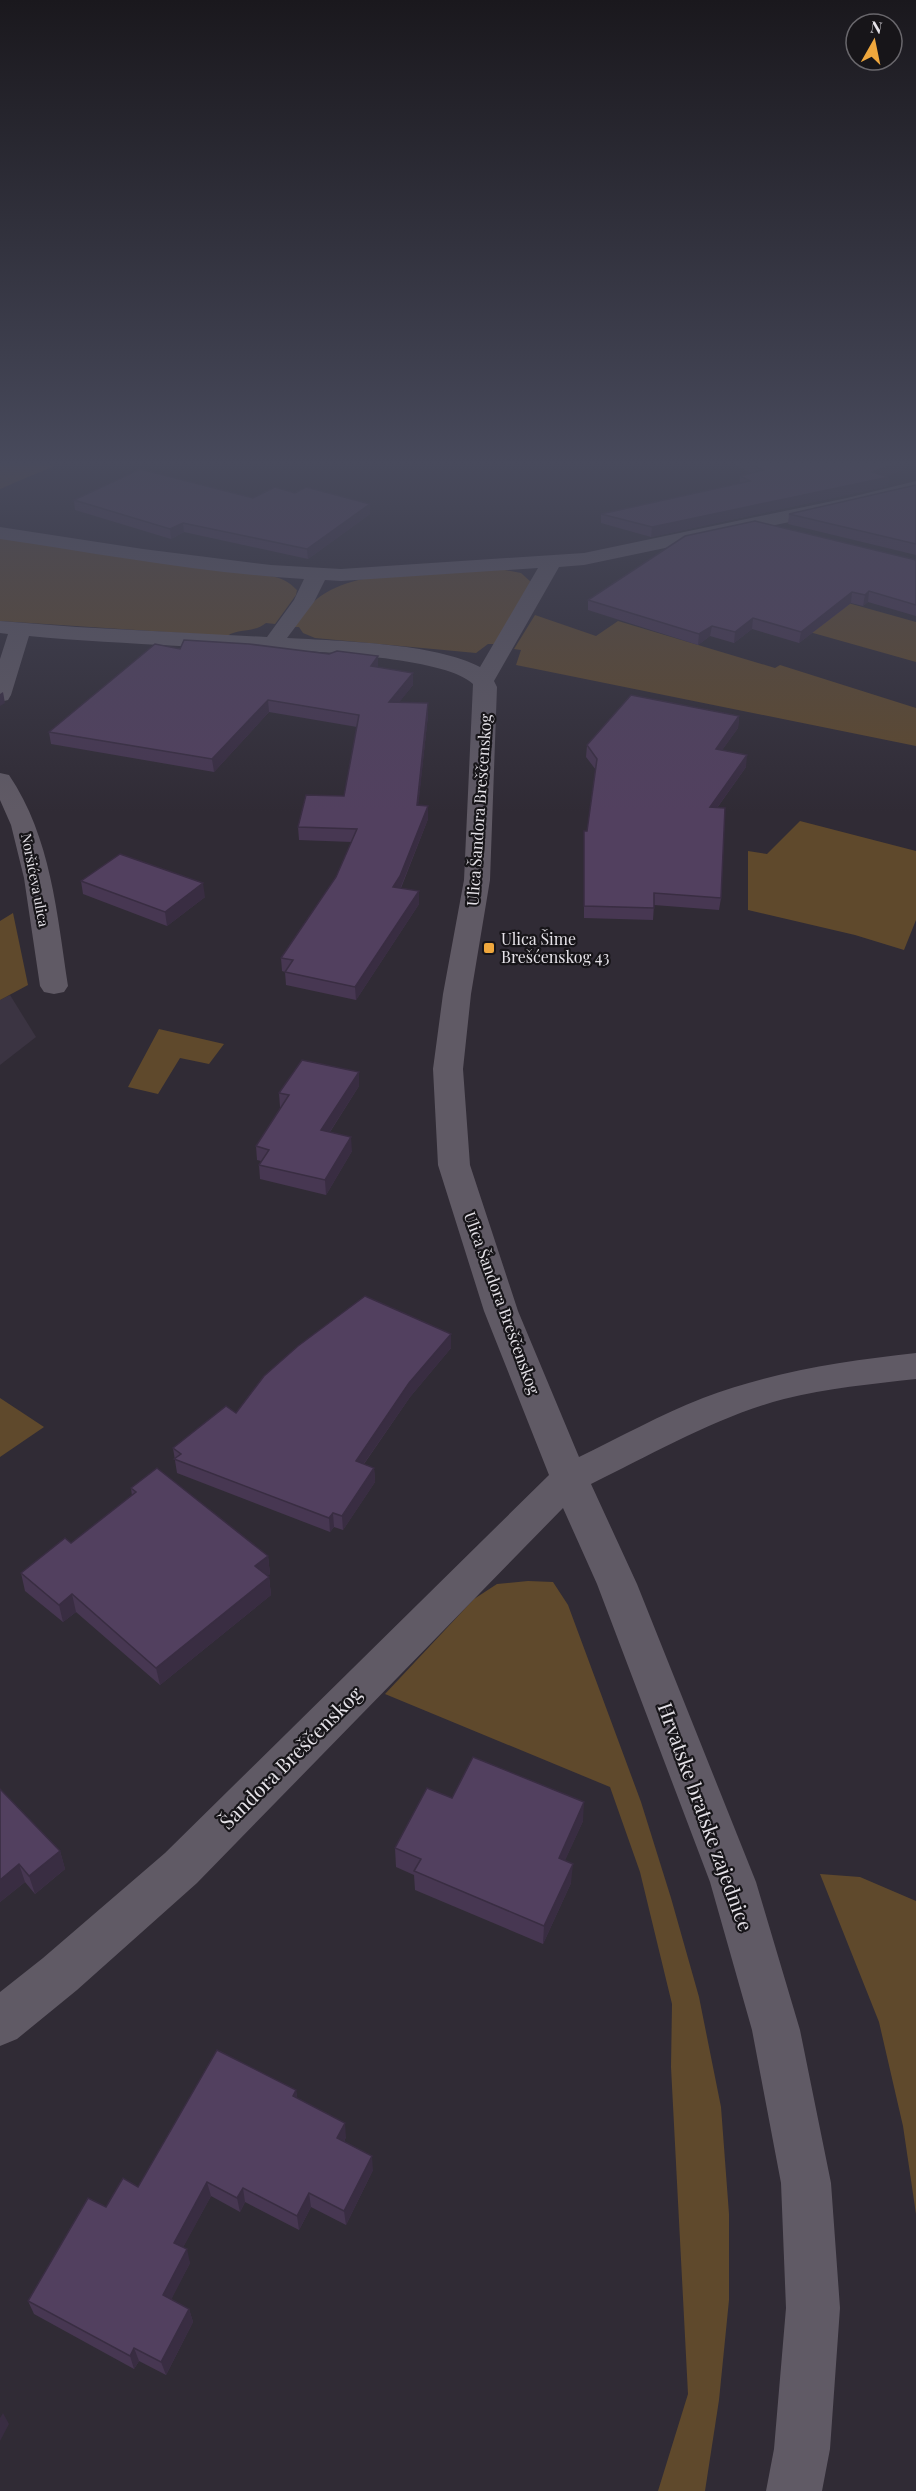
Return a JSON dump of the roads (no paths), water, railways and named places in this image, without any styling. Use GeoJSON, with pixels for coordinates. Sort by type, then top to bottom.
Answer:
{"type":"FeatureCollection","features":[{"type":"Feature","properties":{"kind":"street"},"geometry":{"type":"LineString","coordinates":[[273,644],[284,624],[308,594],[314,579]]}},
{"type":"Feature","properties":{"kind":"street"},"geometry":{"type":"LineString","coordinates":[[0,695],[10,628],[273,644],[426,659],[459,666],[472,672],[483,681],[542,579]]}},
{"type":"Feature","properties":{"kind":"street","name":"Ulica Šandora Breščenskog"},"geometry":{"type":"LineString","coordinates":[[483,681],[487,696],[480,774],[477,880],[456,1004],[448,1069],[454,1165],[501,1311],[569,1478]]}},
{"type":"Feature","properties":{"kind":"street","name":"Noršićeva ulica"},"geometry":{"type":"LineString","coordinates":[[0,780],[24,825],[54,986]]}},
{"type":"Feature","properties":{"kind":"street","name":"Šandora Breščenskog"},"geometry":{"type":"LineString","coordinates":[[0,2022],[60,1974],[181,1868],[569,1478],[715,1408],[782,1386],[853,1373],[916,1366]]}},
{"type":"Feature","properties":{"kind":"street","name":"Hrvatske bratske zajednice"},"geometry":{"type":"LineString","coordinates":[[569,1478],[617,1584],[733,1882],[776,2030],[806,2183],[813,2308],[802,2449],[794,2491]]}},
{"type":"Feature","properties":{"kind":"place","name":"Ulica Šime Brešćenskog 43"},"geometry":{"type":"Point","coordinates":[489,948]}}]}
